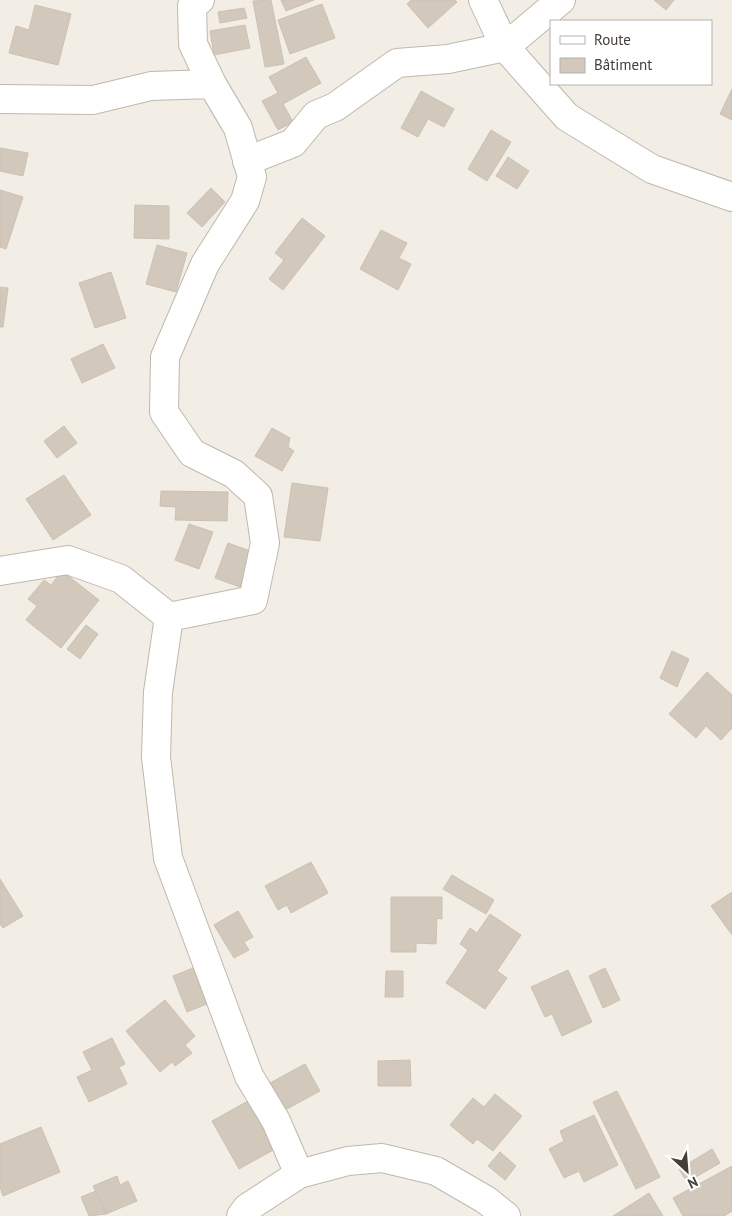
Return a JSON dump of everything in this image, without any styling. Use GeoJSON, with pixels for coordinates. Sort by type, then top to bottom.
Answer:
{"type":"FeatureCollection","features":[{"type":"Feature","properties":{"kind":"street"},"geometry":{"type":"LineString","coordinates":[[0,571],[68,560],[121,579],[169,616],[253,600],[265,543],[258,496],[234,474],[192,453],[164,412],[165,357],[205,264],[246,201],[252,177],[238,128],[212,84],[193,44],[192,6],[200,0]]}},
{"type":"Feature","properties":{"kind":"street"},"geometry":{"type":"LineString","coordinates":[[483,0],[505,47],[567,117],[652,169],[732,197]]}},
{"type":"Feature","properties":{"kind":"street"},"geometry":{"type":"LineString","coordinates":[[247,161],[293,143],[316,115],[335,107],[397,63],[448,59],[505,47],[561,0]]}},
{"type":"Feature","properties":{"kind":"street"},"geometry":{"type":"LineString","coordinates":[[0,99],[93,100],[152,86],[212,84]]}},
{"type":"Feature","properties":{"kind":"street"},"geometry":{"type":"LineString","coordinates":[[169,616],[158,692],[156,758],[168,858],[248,1076],[276,1121],[299,1174]]}},
{"type":"Feature","properties":{"kind":"street"},"geometry":{"type":"LineString","coordinates":[[241,1216],[247,1208],[299,1174],[348,1161],[382,1158],[436,1171],[486,1200],[506,1216]]}},
{"type":"Feature","properties":{"kind":"building"},"geometry":{"type":"Polygon","coordinates":[[[271,0],[284,64],[265,67],[253,1],[271,0]]]}},
{"type":"Feature","properties":{"kind":"building"},"geometry":{"type":"Polygon","coordinates":[[[281,0],[314,0],[286,11],[281,0]]]}},
{"type":"Feature","properties":{"kind":"building"},"geometry":{"type":"Polygon","coordinates":[[[411,0],[455,0],[457,2],[428,28],[407,4],[411,0]]]}},
{"type":"Feature","properties":{"kind":"building"},"geometry":{"type":"Polygon","coordinates":[[[654,0],[674,0],[666,10],[654,0]]]}},
{"type":"Feature","properties":{"kind":"building"},"geometry":{"type":"Polygon","coordinates":[[[322,4],[335,38],[290,54],[278,20],[322,4]]]}},
{"type":"Feature","properties":{"kind":"building"},"geometry":{"type":"Polygon","coordinates":[[[35,5],[71,14],[58,65],[9,53],[16,26],[29,30],[35,5]]]}},
{"type":"Feature","properties":{"kind":"building"},"geometry":{"type":"Polygon","coordinates":[[[244,8],[247,18],[220,23],[218,12],[244,8]]]}},
{"type":"Feature","properties":{"kind":"building"},"geometry":{"type":"Polygon","coordinates":[[[245,25],[250,48],[214,55],[210,31],[245,25]]]}},
{"type":"Feature","properties":{"kind":"building"},"geometry":{"type":"Polygon","coordinates":[[[306,57],[321,83],[283,104],[293,122],[278,130],[262,101],[278,93],[269,77],[306,57]]]}},
{"type":"Feature","properties":{"kind":"building"},"geometry":{"type":"Polygon","coordinates":[[[732,89],[732,120],[720,114],[732,89]]]}},
{"type":"Feature","properties":{"kind":"building"},"geometry":{"type":"Polygon","coordinates":[[[421,91],[454,109],[444,127],[428,119],[418,137],[401,128],[421,91]]]}},
{"type":"Feature","properties":{"kind":"building"},"geometry":{"type":"Polygon","coordinates":[[[491,130],[511,142],[487,181],[468,169],[491,130]]]}},
{"type":"Feature","properties":{"kind":"building"},"geometry":{"type":"Polygon","coordinates":[[[0,148],[28,153],[23,176],[0,171],[0,148]]]}},
{"type":"Feature","properties":{"kind":"building"},"geometry":{"type":"Polygon","coordinates":[[[508,157],[529,171],[517,189],[496,176],[508,157]]]}},
{"type":"Feature","properties":{"kind":"building"},"geometry":{"type":"Polygon","coordinates":[[[211,188],[225,202],[202,227],[187,213],[211,188]]]}},
{"type":"Feature","properties":{"kind":"building"},"geometry":{"type":"Polygon","coordinates":[[[0,190],[23,197],[6,249],[0,247],[0,190]]]}},
{"type":"Feature","properties":{"kind":"building"},"geometry":{"type":"Polygon","coordinates":[[[135,205],[169,206],[169,239],[134,238],[135,205]]]}},
{"type":"Feature","properties":{"kind":"building"},"geometry":{"type":"Polygon","coordinates":[[[302,218],[325,236],[283,290],[269,279],[284,260],[275,253],[302,218]]]}},
{"type":"Feature","properties":{"kind":"building"},"geometry":{"type":"Polygon","coordinates":[[[381,230],[407,243],[399,258],[411,264],[398,290],[360,269],[381,230]]]}},
{"type":"Feature","properties":{"kind":"building"},"geometry":{"type":"Polygon","coordinates":[[[157,245],[187,253],[176,292],[146,284],[157,245]]]}},
{"type":"Feature","properties":{"kind":"building"},"geometry":{"type":"Polygon","coordinates":[[[111,272],[126,318],[95,328],[79,283],[111,272]]]}},
{"type":"Feature","properties":{"kind":"building"},"geometry":{"type":"Polygon","coordinates":[[[0,287],[8,288],[3,327],[0,327],[0,287]]]}},
{"type":"Feature","properties":{"kind":"building"},"geometry":{"type":"Polygon","coordinates":[[[103,344],[115,368],[82,383],[71,359],[103,344]]]}},
{"type":"Feature","properties":{"kind":"building"},"geometry":{"type":"Polygon","coordinates":[[[64,426],[77,443],[57,458],[44,441],[64,426]]]}},
{"type":"Feature","properties":{"kind":"building"},"geometry":{"type":"Polygon","coordinates":[[[272,428],[290,438],[288,447],[294,451],[282,471],[255,456],[272,428]]]}},
{"type":"Feature","properties":{"kind":"building"},"geometry":{"type":"Polygon","coordinates":[[[64,475],[91,515],[53,540],[26,499],[64,475]]]}},
{"type":"Feature","properties":{"kind":"building"},"geometry":{"type":"Polygon","coordinates":[[[292,483],[328,488],[320,541],[284,537],[292,483]]]}},
{"type":"Feature","properties":{"kind":"building"},"geometry":{"type":"Polygon","coordinates":[[[161,491],[228,492],[227,521],[175,520],[176,507],[160,506],[161,491]]]}},
{"type":"Feature","properties":{"kind":"building"},"geometry":{"type":"Polygon","coordinates":[[[189,524],[213,532],[199,569],[175,560],[189,524]]]}},
{"type":"Feature","properties":{"kind":"building"},"geometry":{"type":"Polygon","coordinates":[[[228,543],[253,552],[240,587],[215,578],[228,543]]]}},
{"type":"Feature","properties":{"kind":"building"},"geometry":{"type":"Polygon","coordinates":[[[62,571],[99,600],[61,648],[26,620],[37,606],[28,599],[44,580],[51,585],[62,571]]]}},
{"type":"Feature","properties":{"kind":"building"},"geometry":{"type":"Polygon","coordinates":[[[86,625],[98,634],[80,659],[67,649],[86,625]]]}},
{"type":"Feature","properties":{"kind":"building"},"geometry":{"type":"Polygon","coordinates":[[[672,651],[689,659],[677,687],[660,678],[672,651]]]}},
{"type":"Feature","properties":{"kind":"building"},"geometry":{"type":"Polygon","coordinates":[[[707,672],[732,695],[732,728],[721,740],[706,726],[696,738],[669,714],[707,672]]]}},
{"type":"Feature","properties":{"kind":"building"},"geometry":{"type":"Polygon","coordinates":[[[311,862],[328,893],[291,913],[287,905],[278,910],[265,886],[311,862]]]}},
{"type":"Feature","properties":{"kind":"building"},"geometry":{"type":"Polygon","coordinates":[[[452,875],[494,900],[486,914],[443,889],[452,875]]]}},
{"type":"Feature","properties":{"kind":"building"},"geometry":{"type":"Polygon","coordinates":[[[0,879],[23,916],[3,928],[0,924],[0,879]]]}},
{"type":"Feature","properties":{"kind":"building"},"geometry":{"type":"Polygon","coordinates":[[[732,892],[732,935],[711,906],[732,892]]]}},
{"type":"Feature","properties":{"kind":"building"},"geometry":{"type":"Polygon","coordinates":[[[391,897],[442,897],[442,919],[437,918],[436,944],[416,943],[416,952],[391,952],[391,897]]]}},
{"type":"Feature","properties":{"kind":"building"},"geometry":{"type":"Polygon","coordinates":[[[238,911],[253,937],[244,942],[249,950],[234,958],[214,925],[238,911]]]}},
{"type":"Feature","properties":{"kind":"building"},"geometry":{"type":"Polygon","coordinates":[[[490,914],[521,935],[497,971],[507,978],[485,1009],[446,983],[468,950],[460,944],[470,928],[477,933],[490,914]]]}},
{"type":"Feature","properties":{"kind":"building"},"geometry":{"type":"Polygon","coordinates":[[[198,966],[212,1002],[187,1012],[173,976],[198,966]]]}},
{"type":"Feature","properties":{"kind":"building"},"geometry":{"type":"Polygon","coordinates":[[[605,968],[620,1000],[603,1008],[589,976],[605,968]]]}},
{"type":"Feature","properties":{"kind":"building"},"geometry":{"type":"Polygon","coordinates":[[[568,970],[592,1022],[562,1036],[552,1014],[545,1017],[531,987],[568,970]]]}},
{"type":"Feature","properties":{"kind":"building"},"geometry":{"type":"Polygon","coordinates":[[[386,971],[403,971],[403,997],[385,997],[386,971]]]}},
{"type":"Feature","properties":{"kind":"building"},"geometry":{"type":"Polygon","coordinates":[[[165,1000],[195,1036],[185,1045],[192,1053],[175,1066],[172,1062],[160,1072],[126,1031],[165,1000]]]}},
{"type":"Feature","properties":{"kind":"building"},"geometry":{"type":"Polygon","coordinates":[[[112,1038],[125,1064],[119,1067],[127,1084],[89,1102],[77,1077],[92,1070],[83,1052],[112,1038]]]}},
{"type":"Feature","properties":{"kind":"building"},"geometry":{"type":"Polygon","coordinates":[[[410,1060],[411,1086],[378,1086],[378,1061],[410,1060]]]}},
{"type":"Feature","properties":{"kind":"building"},"geometry":{"type":"Polygon","coordinates":[[[305,1064],[320,1091],[285,1110],[270,1083],[305,1064]]]}},
{"type":"Feature","properties":{"kind":"building"},"geometry":{"type":"Polygon","coordinates":[[[617,1091],[660,1177],[636,1189],[593,1102],[617,1091]]]}},
{"type":"Feature","properties":{"kind":"building"},"geometry":{"type":"Polygon","coordinates":[[[495,1094],[522,1116],[493,1151],[477,1139],[473,1144],[450,1125],[473,1098],[484,1107],[495,1094]]]}},
{"type":"Feature","properties":{"kind":"building"},"geometry":{"type":"Polygon","coordinates":[[[248,1101],[275,1149],[239,1169],[212,1121],[248,1101]]]}},
{"type":"Feature","properties":{"kind":"building"},"geometry":{"type":"Polygon","coordinates":[[[594,1115],[618,1165],[584,1182],[579,1171],[564,1178],[549,1149],[564,1141],[560,1131],[594,1115]]]}},
{"type":"Feature","properties":{"kind":"building"},"geometry":{"type":"Polygon","coordinates":[[[41,1127],[60,1172],[3,1196],[0,1187],[0,1144],[41,1127]]]}},
{"type":"Feature","properties":{"kind":"building"},"geometry":{"type":"Polygon","coordinates":[[[712,1149],[720,1163],[687,1182],[679,1169],[712,1149]]]}},
{"type":"Feature","properties":{"kind":"building"},"geometry":{"type":"Polygon","coordinates":[[[500,1152],[516,1166],[505,1180],[488,1166],[500,1152]]]}},
{"type":"Feature","properties":{"kind":"building"},"geometry":{"type":"Polygon","coordinates":[[[732,1166],[732,1211],[724,1216],[683,1216],[673,1198],[732,1166]]]}},
{"type":"Feature","properties":{"kind":"building"},"geometry":{"type":"Polygon","coordinates":[[[117,1176],[120,1185],[128,1181],[137,1201],[106,1214],[93,1186],[117,1176]]]}},
{"type":"Feature","properties":{"kind":"building"},"geometry":{"type":"Polygon","coordinates":[[[96,1191],[106,1214],[89,1216],[81,1197],[96,1191]]]}},
{"type":"Feature","properties":{"kind":"building"},"geometry":{"type":"Polygon","coordinates":[[[649,1193],[663,1216],[613,1216],[649,1193]]]}}]}
